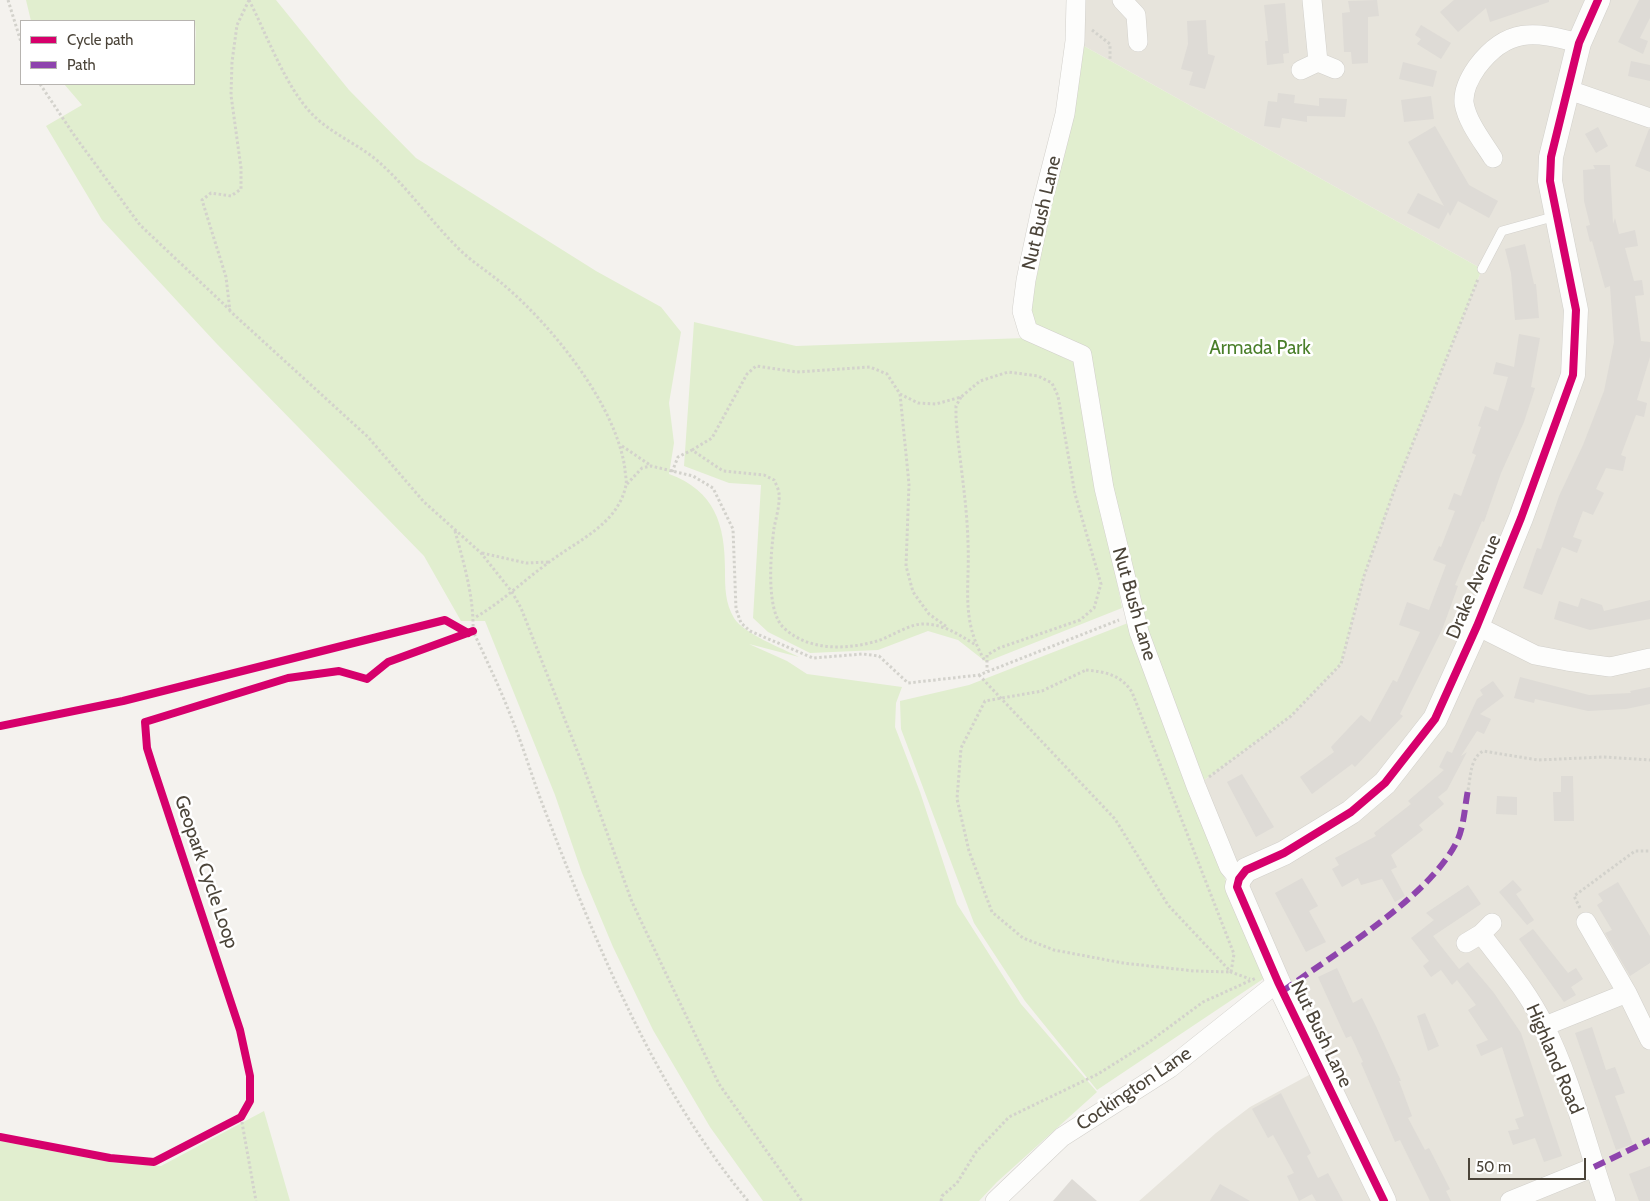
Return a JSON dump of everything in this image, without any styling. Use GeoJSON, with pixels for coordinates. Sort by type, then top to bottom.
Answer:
{"type":"FeatureCollection","features":[{"type":"Feature","properties":{"kind":"street","name":"Nut Bush Lane"},"geometry":{"type":"LineString","coordinates":[[1076,0],[1075,41],[1066,114],[1042,204],[1026,280],[1022,311],[1028,331],[1082,355],[1104,488],[1134,614],[1196,786],[1229,867],[1239,879],[1237,887],[1275,984],[1384,1201]]}},
{"type":"Feature","properties":{"kind":"street"},"geometry":{"type":"LineString","coordinates":[[1122,0],[1136,15],[1138,42]]}},
{"type":"Feature","properties":{"kind":"street"},"geometry":{"type":"LineString","coordinates":[[1301,70],[1326,65],[1312,0]]}},
{"type":"Feature","properties":{"kind":"street","name":"Drake Avenue"},"geometry":{"type":"LineString","coordinates":[[1239,879],[1246,870],[1284,853],[1351,812],[1385,783],[1434,718],[1476,626],[1521,518],[1573,375],[1576,310],[1550,181],[1550,157],[1569,90],[1579,44],[1598,0]]}},
{"type":"Feature","properties":{"kind":"street"},"geometry":{"type":"LineString","coordinates":[[1493,158],[1474,127],[1464,103],[1467,83],[1483,59],[1502,41],[1515,36],[1553,36],[1579,44]]}},
{"type":"Feature","properties":{"kind":"street"},"geometry":{"type":"LineString","coordinates":[[1569,90],[1650,118]]}},
{"type":"Feature","properties":{"kind":"street"},"geometry":{"type":"LineString","coordinates":[[1476,626],[1535,655],[1610,667],[1650,658]]}},
{"type":"Feature","properties":{"kind":"street"},"geometry":{"type":"LineString","coordinates":[[1586,922],[1627,993],[1650,1040]]}},
{"type":"Feature","properties":{"kind":"street","name":"Highland Road"},"geometry":{"type":"LineString","coordinates":[[1480,934],[1525,990],[1545,1026],[1573,1099],[1606,1201]]}},
{"type":"Feature","properties":{"kind":"street","name":"Cockington Lane"},"geometry":{"type":"LineString","coordinates":[[995,1201],[1062,1137],[1170,1068],[1275,984]]}},
{"type":"Feature","properties":{"kind":"street"},"geometry":{"type":"LineString","coordinates":[[1545,1026],[1627,993]]}},
{"type":"Feature","properties":{"kind":"street"},"geometry":{"type":"LineString","coordinates":[[1510,1201],[1594,1167]]}},
{"type":"Feature","properties":{"kind":"lane"},"geometry":{"type":"LineString","coordinates":[[1482,269],[1502,231],[1558,216]]}},
{"type":"Feature","properties":{"kind":"path"},"geometry":{"type":"LineString","coordinates":[[8,0],[20,39]]}},
{"type":"Feature","properties":{"kind":"path"},"geometry":{"type":"LineString","coordinates":[[230,311],[226,277],[202,200],[211,193],[231,196],[241,189],[241,168],[231,95],[232,62],[237,25],[249,0]]}},
{"type":"Feature","properties":{"kind":"path"},"geometry":{"type":"LineString","coordinates":[[249,0],[288,81],[311,114],[342,138],[379,162],[457,248],[506,286],[542,324],[580,370],[594,392],[622,446],[627,484]]}},
{"type":"Feature","properties":{"kind":"path"},"geometry":{"type":"LineString","coordinates":[[1089,27],[1110,44],[1110,61]]}},
{"type":"Feature","properties":{"kind":"path"},"geometry":{"type":"LineString","coordinates":[[41,85],[140,225],[230,311],[368,437],[424,502],[481,553],[512,592],[521,608],[573,740],[632,902],[668,978],[719,1084],[802,1201]]}},
{"type":"Feature","properties":{"kind":"path"},"geometry":{"type":"LineString","coordinates":[[1196,786],[1291,716],[1341,664],[1364,576],[1395,488],[1482,269]]}},
{"type":"Feature","properties":{"kind":"path"},"geometry":{"type":"LineString","coordinates":[[672,472],[678,457],[712,438],[747,374],[756,366],[797,372],[870,367],[887,374],[900,394],[910,484],[906,566],[913,592],[929,614],[976,645]]}},
{"type":"Feature","properties":{"kind":"path"},"geometry":{"type":"LineString","coordinates":[[986,662],[987,655],[999,648],[1080,620],[1094,608],[1101,584],[1075,494],[1058,396],[1052,383],[1038,376],[1008,372],[980,381],[961,397],[956,406],[968,543],[968,622],[976,645],[986,662],[988,671]]}},
{"type":"Feature","properties":{"kind":"path"},"geometry":{"type":"LineString","coordinates":[[900,394],[918,403],[936,404],[961,397]]}},
{"type":"Feature","properties":{"kind":"path"},"geometry":{"type":"LineString","coordinates":[[622,446],[651,466],[693,476],[713,488],[733,529],[736,609],[742,623],[750,631],[813,658],[863,654],[879,656],[908,683],[979,675],[1134,614]]}},
{"type":"Feature","properties":{"kind":"path"},"geometry":{"type":"LineString","coordinates":[[692,450],[723,471],[764,475],[774,480],[779,494],[772,548],[772,590],[775,615],[780,625],[788,632],[803,640],[832,648],[877,641],[922,624],[949,628]]}},
{"type":"Feature","properties":{"kind":"path"},"geometry":{"type":"LineString","coordinates":[[474,618],[512,592],[549,562],[579,543],[605,522],[618,507],[627,484],[642,468],[651,466]]}},
{"type":"Feature","properties":{"kind":"path"},"geometry":{"type":"LineString","coordinates":[[455,531],[468,577],[474,618],[470,632],[511,715],[578,893],[648,1051],[684,1115],[722,1170],[748,1201]]}},
{"type":"Feature","properties":{"kind":"path"},"geometry":{"type":"LineString","coordinates":[[481,553],[526,563],[549,562]]}},
{"type":"Feature","properties":{"kind":"path"},"geometry":{"type":"LineString","coordinates":[[1231,972],[1234,954],[1177,803],[1132,692],[1125,682],[1110,673],[1086,670],[1042,691],[985,701],[961,748],[957,799],[969,851],[992,912],[1023,938],[1054,950],[1123,963],[1194,971],[1231,972],[1250,979]]}},
{"type":"Feature","properties":{"kind":"path"},"geometry":{"type":"LineString","coordinates":[[979,675],[1115,819],[1168,905],[1231,972]]}},
{"type":"Feature","properties":{"kind":"path"},"geometry":{"type":"LineString","coordinates":[[1468,790],[1472,765],[1476,755],[1483,751],[1538,760],[1604,757],[1650,760]]}},
{"type":"Feature","properties":{"kind":"path"},"geometry":{"type":"LineString","coordinates":[[1586,922],[1574,896],[1635,852],[1650,851]]}},
{"type":"Feature","properties":{"kind":"path"},"geometry":{"type":"LineString","coordinates":[[941,1201],[942,1196],[957,1183],[986,1140],[1010,1117],[1098,1074],[1148,1042],[1203,1002],[1255,977],[1275,984]]}},
{"type":"Feature","properties":{"kind":"path"},"geometry":{"type":"LineString","coordinates":[[232,1122],[243,1114],[256,1201]]}},
{"type":"Feature","properties":{"kind":"shaded area"},"geometry":{"type":"Polygon","coordinates":[[[1076,0],[1650,0],[1650,1201],[1139,1201],[1216,1133],[1250,1107],[1320,1069],[1196,786],[1291,716],[1341,664],[1364,576],[1395,488],[1482,269],[1075,41],[1076,0]]]}},
{"type":"Feature","properties":{"kind":"green space"},"geometry":{"type":"Polygon","coordinates":[[[26,0],[276,0],[349,90],[416,158],[596,271],[661,307],[681,332],[669,403],[674,443],[669,474],[685,481],[697,490],[714,511],[723,538],[725,589],[727,601],[734,618],[754,635],[799,657],[749,644],[787,661],[807,674],[902,687],[896,703],[895,727],[920,792],[957,904],[1021,1004],[1097,1092],[997,1182],[979,1201],[763,1201],[710,1127],[653,1030],[613,947],[582,873],[555,795],[485,621],[461,621],[424,556],[216,343],[102,220],[46,126],[82,105],[65,85],[195,85],[195,20],[31,20],[26,0]]]}},
{"type":"Feature","properties":{"kind":"green space","name":"Armada Park"},"geometry":{"type":"Polygon","coordinates":[[[1075,41],[1482,269],[1395,488],[1364,576],[1341,664],[1291,716],[1196,786],[1139,632],[1082,355],[1028,331],[1026,280],[1075,41]]]}},
{"type":"Feature","properties":{"kind":"green space"},"geometry":{"type":"Polygon","coordinates":[[[694,322],[796,346],[1025,338],[1075,363],[1122,608],[986,662],[958,640],[928,631],[878,650],[810,653],[768,632],[753,618],[761,485],[729,483],[684,466],[694,322]]]}},
{"type":"Feature","properties":{"kind":"green space"},"geometry":{"type":"Polygon","coordinates":[[[1128,623],[1181,773],[1266,977],[1097,1090],[1025,1001],[974,923],[901,729],[900,701],[969,685],[1128,623]]]}},
{"type":"Feature","properties":{"kind":"green space"},"geometry":{"type":"Polygon","coordinates":[[[264,1111],[290,1201],[0,1201],[0,1141],[115,1163],[161,1166],[264,1111]]]}},
{"type":"Feature","properties":{"kind":"building"},"geometry":{"type":"Polygon","coordinates":[[[1377,0],[1379,16],[1368,17],[1368,63],[1352,64],[1351,52],[1344,52],[1342,13],[1350,12],[1348,1],[1377,0]]]}},
{"type":"Feature","properties":{"kind":"building"},"geometry":{"type":"Polygon","coordinates":[[[1454,0],[1549,0],[1549,2],[1490,22],[1486,8],[1458,32],[1440,12],[1454,0]]]}},
{"type":"Feature","properties":{"kind":"building"},"geometry":{"type":"Polygon","coordinates":[[[1639,0],[1650,0],[1650,18],[1640,38],[1648,41],[1643,54],[1618,42],[1639,0]]]}},
{"type":"Feature","properties":{"kind":"building"},"geometry":{"type":"Polygon","coordinates":[[[1285,3],[1289,53],[1283,54],[1284,63],[1267,65],[1265,41],[1268,41],[1264,5],[1285,3]]]}},
{"type":"Feature","properties":{"kind":"building"},"geometry":{"type":"Polygon","coordinates":[[[1206,20],[1208,54],[1215,56],[1205,89],[1189,85],[1193,72],[1181,69],[1188,44],[1187,21],[1206,20]]]}},
{"type":"Feature","properties":{"kind":"building"},"geometry":{"type":"Polygon","coordinates":[[[1421,25],[1451,43],[1441,59],[1417,44],[1421,39],[1415,35],[1421,25]]]}},
{"type":"Feature","properties":{"kind":"building"},"geometry":{"type":"Polygon","coordinates":[[[1631,61],[1650,65],[1650,81],[1628,76],[1631,61]]]}},
{"type":"Feature","properties":{"kind":"building"},"geometry":{"type":"Polygon","coordinates":[[[1403,62],[1437,71],[1433,87],[1399,79],[1403,62]]]}},
{"type":"Feature","properties":{"kind":"building"},"geometry":{"type":"Polygon","coordinates":[[[1278,93],[1295,95],[1294,103],[1319,106],[1319,98],[1347,99],[1345,117],[1307,116],[1307,122],[1282,118],[1280,128],[1264,126],[1268,101],[1277,102],[1278,93]]]}},
{"type":"Feature","properties":{"kind":"building"},"geometry":{"type":"Polygon","coordinates":[[[1431,96],[1434,119],[1404,122],[1401,100],[1431,96]]]}},
{"type":"Feature","properties":{"kind":"building"},"geometry":{"type":"Polygon","coordinates":[[[1435,126],[1469,185],[1498,201],[1489,218],[1458,201],[1450,216],[1448,212],[1439,229],[1407,213],[1418,193],[1444,206],[1408,142],[1435,126]]]}},
{"type":"Feature","properties":{"kind":"building"},"geometry":{"type":"Polygon","coordinates":[[[1598,127],[1608,146],[1596,153],[1585,134],[1598,127]]]}},
{"type":"Feature","properties":{"kind":"building"},"geometry":{"type":"Polygon","coordinates":[[[1650,129],[1650,172],[1635,166],[1650,129]]]}},
{"type":"Feature","properties":{"kind":"building"},"geometry":{"type":"Polygon","coordinates":[[[1593,165],[1610,165],[1613,224],[1615,218],[1619,234],[1635,230],[1638,246],[1625,248],[1634,281],[1642,280],[1644,295],[1635,296],[1641,341],[1650,342],[1650,357],[1637,400],[1647,403],[1644,417],[1636,415],[1621,455],[1626,457],[1623,471],[1606,468],[1596,489],[1604,493],[1593,515],[1583,511],[1573,537],[1582,540],[1577,553],[1562,547],[1542,595],[1523,588],[1537,548],[1541,549],[1559,496],[1583,445],[1604,391],[1614,342],[1610,286],[1605,288],[1586,226],[1590,225],[1584,201],[1583,170],[1595,169],[1593,165]]]}},
{"type":"Feature","properties":{"kind":"building"},"geometry":{"type":"Polygon","coordinates":[[[1525,244],[1534,284],[1536,284],[1539,318],[1515,320],[1511,273],[1505,249],[1525,244]]]}},
{"type":"Feature","properties":{"kind":"building"},"geometry":{"type":"Polygon","coordinates":[[[1519,334],[1540,338],[1531,387],[1535,388],[1524,422],[1501,473],[1484,522],[1482,521],[1455,585],[1458,586],[1442,630],[1400,714],[1403,716],[1355,767],[1352,764],[1312,794],[1300,777],[1334,752],[1331,747],[1361,715],[1370,722],[1393,680],[1397,682],[1420,632],[1399,625],[1407,602],[1429,610],[1446,565],[1433,560],[1439,546],[1441,547],[1455,511],[1448,509],[1454,493],[1461,496],[1476,455],[1472,453],[1481,427],[1478,426],[1485,406],[1498,411],[1508,377],[1493,374],[1496,362],[1514,367],[1519,334]]]}},
{"type":"Feature","properties":{"kind":"building"},"geometry":{"type":"Polygon","coordinates":[[[1581,598],[1602,605],[1604,611],[1650,600],[1650,619],[1590,630],[1554,619],[1559,601],[1578,607],[1581,598]]]}},
{"type":"Feature","properties":{"kind":"building"},"geometry":{"type":"Polygon","coordinates":[[[1520,677],[1589,695],[1631,693],[1630,691],[1650,687],[1650,704],[1626,709],[1588,711],[1535,699],[1534,703],[1514,698],[1520,677]]]}},
{"type":"Feature","properties":{"kind":"building"},"geometry":{"type":"Polygon","coordinates":[[[1493,681],[1504,696],[1480,714],[1491,719],[1484,734],[1477,731],[1461,756],[1467,752],[1447,790],[1438,797],[1444,804],[1419,825],[1423,830],[1391,855],[1397,867],[1391,870],[1405,896],[1395,902],[1382,879],[1361,885],[1358,878],[1342,887],[1332,869],[1339,865],[1335,858],[1376,836],[1374,833],[1411,804],[1408,801],[1444,770],[1439,767],[1447,751],[1452,753],[1477,699],[1483,695],[1480,690],[1493,681]]]}},
{"type":"Feature","properties":{"kind":"building"},"geometry":{"type":"Polygon","coordinates":[[[1242,774],[1274,827],[1256,837],[1227,782],[1242,774]]]}},
{"type":"Feature","properties":{"kind":"building"},"geometry":{"type":"Polygon","coordinates":[[[1561,776],[1573,776],[1574,821],[1554,821],[1553,792],[1561,792],[1561,776]]]}},
{"type":"Feature","properties":{"kind":"building"},"geometry":{"type":"Polygon","coordinates":[[[1497,796],[1517,797],[1517,815],[1496,814],[1497,796]]]}},
{"type":"Feature","properties":{"kind":"building"},"geometry":{"type":"Polygon","coordinates":[[[1302,878],[1318,906],[1309,911],[1326,942],[1306,952],[1275,893],[1302,878]]]}},
{"type":"Feature","properties":{"kind":"building"},"geometry":{"type":"Polygon","coordinates":[[[1513,880],[1522,890],[1516,894],[1534,920],[1527,925],[1499,892],[1513,880]]]}},
{"type":"Feature","properties":{"kind":"building"},"geometry":{"type":"Polygon","coordinates":[[[1618,882],[1650,936],[1650,963],[1630,976],[1605,933],[1612,930],[1597,905],[1603,901],[1598,894],[1618,882]]]}},
{"type":"Feature","properties":{"kind":"building"},"geometry":{"type":"Polygon","coordinates":[[[1468,885],[1481,904],[1433,936],[1459,969],[1468,962],[1494,993],[1521,1033],[1562,1156],[1544,1162],[1535,1138],[1513,1145],[1508,1131],[1519,1129],[1515,1119],[1524,1116],[1502,1047],[1481,1056],[1476,1045],[1488,1040],[1468,1010],[1476,1005],[1457,980],[1452,985],[1441,970],[1431,977],[1423,966],[1429,961],[1411,938],[1434,920],[1426,913],[1468,885]]]}},
{"type":"Feature","properties":{"kind":"building"},"geometry":{"type":"Polygon","coordinates":[[[1533,929],[1568,973],[1576,968],[1583,979],[1571,987],[1576,995],[1564,1002],[1519,939],[1533,929]]]}},
{"type":"Feature","properties":{"kind":"building"},"geometry":{"type":"Polygon","coordinates":[[[1337,968],[1353,1003],[1362,998],[1375,1024],[1401,1081],[1399,1081],[1412,1116],[1408,1118],[1425,1150],[1429,1148],[1450,1189],[1446,1191],[1451,1201],[1430,1201],[1400,1140],[1395,1142],[1351,1036],[1346,1038],[1318,977],[1337,968]]]}},
{"type":"Feature","properties":{"kind":"building"},"geometry":{"type":"Polygon","coordinates":[[[1425,1013],[1439,1046],[1428,1051],[1417,1016],[1425,1013]]]}},
{"type":"Feature","properties":{"kind":"building"},"geometry":{"type":"Polygon","coordinates":[[[1592,1027],[1606,1070],[1615,1067],[1625,1093],[1615,1096],[1633,1144],[1616,1150],[1575,1033],[1592,1027]]]}},
{"type":"Feature","properties":{"kind":"building"},"geometry":{"type":"Polygon","coordinates":[[[1281,1093],[1311,1153],[1307,1156],[1318,1178],[1328,1173],[1343,1201],[1316,1201],[1312,1194],[1299,1201],[1287,1176],[1294,1173],[1273,1135],[1268,1138],[1252,1109],[1281,1093]]]}},
{"type":"Feature","properties":{"kind":"building"},"geometry":{"type":"Polygon","coordinates":[[[1650,1166],[1650,1201],[1639,1201],[1629,1174],[1650,1166]]]}},
{"type":"Feature","properties":{"kind":"building"},"geometry":{"type":"Polygon","coordinates":[[[1072,1179],[1097,1201],[1053,1201],[1072,1179]]]}},
{"type":"Feature","properties":{"kind":"building"},"geometry":{"type":"Polygon","coordinates":[[[1220,1184],[1250,1201],[1210,1201],[1220,1184]]]}},
{"type":"Feature","properties":{"kind":"marked path"},"geometry":{"type":"LineString","coordinates":[[1283,991],[1380,922],[1427,881],[1445,860],[1458,839],[1468,790]]}},
{"type":"Feature","properties":{"kind":"marked path"},"geometry":{"type":"LineString","coordinates":[[1594,1167],[1650,1140]]}},
{"type":"Feature","properties":{"kind":"cycle path"},"geometry":{"type":"LineString","coordinates":[[1384,1201],[1278,982],[1237,887],[1239,879],[1246,870],[1284,853],[1351,812],[1385,783],[1435,719],[1477,626],[1521,518],[1573,375],[1576,310],[1550,181],[1551,157],[1579,43],[1598,0]]}},
{"type":"Feature","properties":{"kind":"cycle path"},"geometry":{"type":"LineString","coordinates":[[0,726],[123,701],[445,620],[468,633]]}},
{"type":"Feature","properties":{"kind":"cycle path","name":"Geopark Cycle Loop"},"geometry":{"type":"LineString","coordinates":[[0,1137],[110,1158],[154,1162],[241,1117],[250,1101],[250,1076],[240,1030],[147,748],[145,722],[288,678],[339,671],[367,679],[388,662],[473,631]]}}]}
